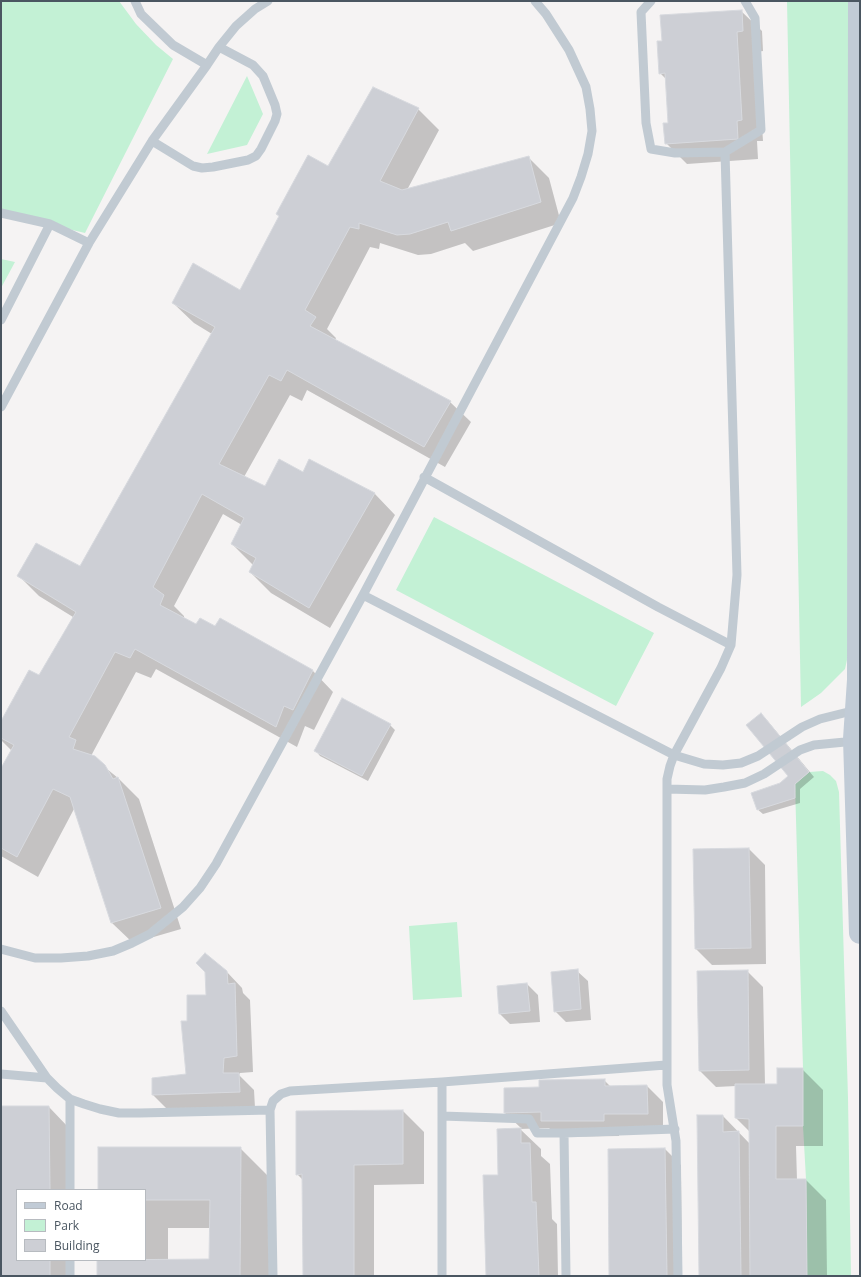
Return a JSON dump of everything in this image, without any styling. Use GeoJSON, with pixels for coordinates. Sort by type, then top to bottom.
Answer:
{"type":"FeatureCollection","features":[{"type":"Feature","properties":{"kind":"street"},"geometry":{"type":"LineString","coordinates":[[859,1],[859,679],[854,739],[860,933]]}},
{"type":"Feature","properties":{"kind":"lane"},"geometry":{"type":"LineString","coordinates":[[135,1],[141,14],[173,45],[207,66]]}},
{"type":"Feature","properties":{"kind":"lane"},"geometry":{"type":"LineString","coordinates":[[1,407],[89,243],[152,141],[207,66],[218,46],[236,26],[255,9],[268,1]]}},
{"type":"Feature","properties":{"kind":"lane"},"geometry":{"type":"LineString","coordinates":[[1,949],[35,958],[61,958],[88,956],[113,950],[132,943],[150,934],[183,907],[200,888],[216,864],[363,595],[424,477],[573,198],[581,177],[588,154],[592,131],[586,87],[569,50],[546,14],[535,1]]}},
{"type":"Feature","properties":{"kind":"lane"},"geometry":{"type":"LineString","coordinates":[[651,1],[641,12],[646,123],[652,149],[675,152],[725,152],[761,130],[755,18],[745,1]]}},
{"type":"Feature","properties":{"kind":"lane"},"geometry":{"type":"LineString","coordinates":[[152,141],[193,166],[202,168],[248,160],[256,156],[275,121],[277,114],[275,105],[263,76],[258,70],[218,46]]}},
{"type":"Feature","properties":{"kind":"lane"},"geometry":{"type":"LineString","coordinates":[[678,1276],[675,1129],[666,1085],[667,779],[674,755],[721,668],[731,645],[737,575],[725,152]]}},
{"type":"Feature","properties":{"kind":"lane"},"geometry":{"type":"LineString","coordinates":[[1,213],[50,224],[89,243]]}},
{"type":"Feature","properties":{"kind":"lane"},"geometry":{"type":"LineString","coordinates":[[1,320],[50,224]]}},
{"type":"Feature","properties":{"kind":"lane"},"geometry":{"type":"LineString","coordinates":[[424,477],[658,607],[731,645]]}},
{"type":"Feature","properties":{"kind":"lane"},"geometry":{"type":"LineString","coordinates":[[363,595],[674,755],[704,764],[723,766],[741,763],[758,756],[802,727],[820,719],[856,710]]}},
{"type":"Feature","properties":{"kind":"lane"},"geometry":{"type":"LineString","coordinates":[[667,789],[705,790],[745,782],[764,774],[800,750],[814,745],[844,742],[854,739]]}},
{"type":"Feature","properties":{"kind":"lane"},"geometry":{"type":"LineString","coordinates":[[1,1011],[47,1078],[70,1099],[100,1109],[118,1112],[140,1113],[270,1110]]}},
{"type":"Feature","properties":{"kind":"lane"},"geometry":{"type":"LineString","coordinates":[[273,1276],[270,1110],[273,1101],[281,1094],[290,1091],[442,1082],[666,1065]]}},
{"type":"Feature","properties":{"kind":"lane"},"geometry":{"type":"LineString","coordinates":[[1,1074],[47,1078]]}},
{"type":"Feature","properties":{"kind":"lane"},"geometry":{"type":"LineString","coordinates":[[442,1082],[442,1276]]}},
{"type":"Feature","properties":{"kind":"lane"},"geometry":{"type":"LineString","coordinates":[[70,1099],[70,1189]]}},
{"type":"Feature","properties":{"kind":"lane"},"geometry":{"type":"LineString","coordinates":[[442,1116],[529,1119],[537,1133],[675,1129]]}},
{"type":"Feature","properties":{"kind":"lane"},"geometry":{"type":"LineString","coordinates":[[564,1133],[566,1276]]}},
{"type":"Feature","properties":{"kind":"lane"},"geometry":{"type":"LineString","coordinates":[[70,1261],[70,1276]]}},
{"type":"Feature","properties":{"kind":"green space"},"geometry":{"type":"Polygon","coordinates":[[[1,1],[119,1],[136,24],[156,45],[173,59],[85,233],[1,213],[1,1]]]}},
{"type":"Feature","properties":{"kind":"green space"},"geometry":{"type":"Polygon","coordinates":[[[787,1],[852,1],[850,646],[845,669],[821,693],[801,707],[787,1]]]}},
{"type":"Feature","properties":{"kind":"green space"},"geometry":{"type":"Polygon","coordinates":[[[247,76],[263,114],[247,145],[207,154],[247,76]]]}},
{"type":"Feature","properties":{"kind":"green space"},"geometry":{"type":"Polygon","coordinates":[[[1,259],[15,262],[1,288],[1,259]]]}},
{"type":"Feature","properties":{"kind":"green space"},"geometry":{"type":"Polygon","coordinates":[[[434,517],[654,633],[616,706],[396,590],[434,517]]]}},
{"type":"Feature","properties":{"kind":"green space"},"geometry":{"type":"Polygon","coordinates":[[[823,771],[836,781],[839,792],[848,1098],[851,1276],[807,1276],[806,1179],[803,1126],[803,1068],[795,784],[809,772],[823,771]]]}},
{"type":"Feature","properties":{"kind":"green space"},"geometry":{"type":"Polygon","coordinates":[[[457,922],[462,997],[413,1000],[409,926],[457,922]]]}},
{"type":"Feature","properties":{"kind":"building"},"geometry":{"type":"Polygon","coordinates":[[[742,10],[743,31],[737,32],[742,120],[737,121],[738,139],[665,144],[663,123],[668,123],[665,73],[659,74],[657,41],[662,41],[660,15],[742,10]]]}},
{"type":"Feature","properties":{"kind":"building"},"geometry":{"type":"Polygon","coordinates":[[[373,87],[419,108],[380,181],[402,190],[529,156],[541,202],[451,231],[448,222],[410,234],[397,235],[359,223],[359,229],[350,227],[305,310],[316,317],[310,326],[451,401],[424,447],[287,370],[281,381],[269,375],[219,464],[265,486],[279,459],[303,472],[309,459],[375,493],[309,608],[249,572],[256,558],[231,544],[244,518],[202,494],[153,587],[164,595],[160,605],[196,624],[200,618],[215,626],[220,618],[313,670],[293,710],[284,706],[276,727],[135,649],[130,658],[115,652],[69,737],[76,740],[73,749],[95,756],[105,765],[113,779],[118,777],[161,908],[111,923],[70,797],[53,789],[17,857],[1,848],[1,768],[14,745],[1,738],[1,721],[29,670],[39,675],[76,612],[17,576],[36,543],[80,566],[215,327],[172,303],[193,263],[240,290],[279,216],[276,214],[308,155],[328,166],[373,87]]]}},
{"type":"Feature","properties":{"kind":"building"},"geometry":{"type":"Polygon","coordinates":[[[342,698],[391,724],[362,776],[314,751],[342,698]]]}},
{"type":"Feature","properties":{"kind":"building"},"geometry":{"type":"Polygon","coordinates":[[[761,713],[809,772],[795,784],[795,798],[757,810],[751,793],[780,783],[788,776],[746,725],[761,713]]]}},
{"type":"Feature","properties":{"kind":"building"},"geometry":{"type":"Polygon","coordinates":[[[749,848],[751,948],[695,949],[693,849],[749,848]]]}},
{"type":"Feature","properties":{"kind":"building"},"geometry":{"type":"Polygon","coordinates":[[[205,953],[227,971],[228,984],[235,983],[237,1056],[224,1058],[223,1073],[239,1073],[240,1092],[152,1095],[152,1078],[186,1074],[181,1021],[187,1021],[187,995],[206,995],[205,972],[196,963],[205,953]]]}},
{"type":"Feature","properties":{"kind":"building"},"geometry":{"type":"Polygon","coordinates":[[[578,969],[581,1009],[554,1012],[551,972],[578,969]]]}},
{"type":"Feature","properties":{"kind":"building"},"geometry":{"type":"Polygon","coordinates":[[[748,970],[749,1070],[699,1071],[697,971],[748,970]]]}},
{"type":"Feature","properties":{"kind":"building"},"geometry":{"type":"Polygon","coordinates":[[[527,983],[530,1011],[499,1014],[497,986],[527,983]]]}},
{"type":"Feature","properties":{"kind":"building"},"geometry":{"type":"Polygon","coordinates":[[[777,1068],[803,1068],[803,1126],[776,1126],[776,1179],[806,1179],[807,1276],[750,1276],[749,1119],[735,1118],[735,1084],[777,1084],[777,1068]]]}},
{"type":"Feature","properties":{"kind":"building"},"geometry":{"type":"Polygon","coordinates":[[[605,1079],[605,1086],[647,1085],[648,1114],[604,1114],[604,1121],[541,1121],[541,1112],[504,1113],[504,1088],[539,1087],[539,1080],[605,1079]]]}},
{"type":"Feature","properties":{"kind":"building"},"geometry":{"type":"Polygon","coordinates":[[[1,1106],[49,1106],[50,1189],[16,1189],[16,1261],[50,1261],[50,1276],[1,1276],[1,1106]]]}},
{"type":"Feature","properties":{"kind":"building"},"geometry":{"type":"Polygon","coordinates":[[[403,1110],[403,1164],[354,1165],[354,1276],[303,1276],[302,1174],[296,1175],[296,1111],[403,1110]]]}},
{"type":"Feature","properties":{"kind":"building"},"geometry":{"type":"Polygon","coordinates":[[[697,1115],[723,1115],[723,1132],[739,1131],[741,1276],[699,1276],[697,1115]]]}},
{"type":"Feature","properties":{"kind":"building"},"geometry":{"type":"Polygon","coordinates":[[[521,1128],[521,1143],[530,1143],[532,1202],[536,1202],[539,1276],[486,1276],[483,1175],[498,1175],[497,1129],[521,1128]]]}},
{"type":"Feature","properties":{"kind":"building"},"geometry":{"type":"Polygon","coordinates":[[[98,1147],[241,1147],[240,1276],[97,1276],[97,1261],[209,1259],[210,1200],[146,1200],[146,1189],[98,1189],[98,1147]]]}},
{"type":"Feature","properties":{"kind":"building"},"geometry":{"type":"Polygon","coordinates":[[[665,1148],[667,1276],[609,1276],[608,1149],[665,1148]]]}}]}
